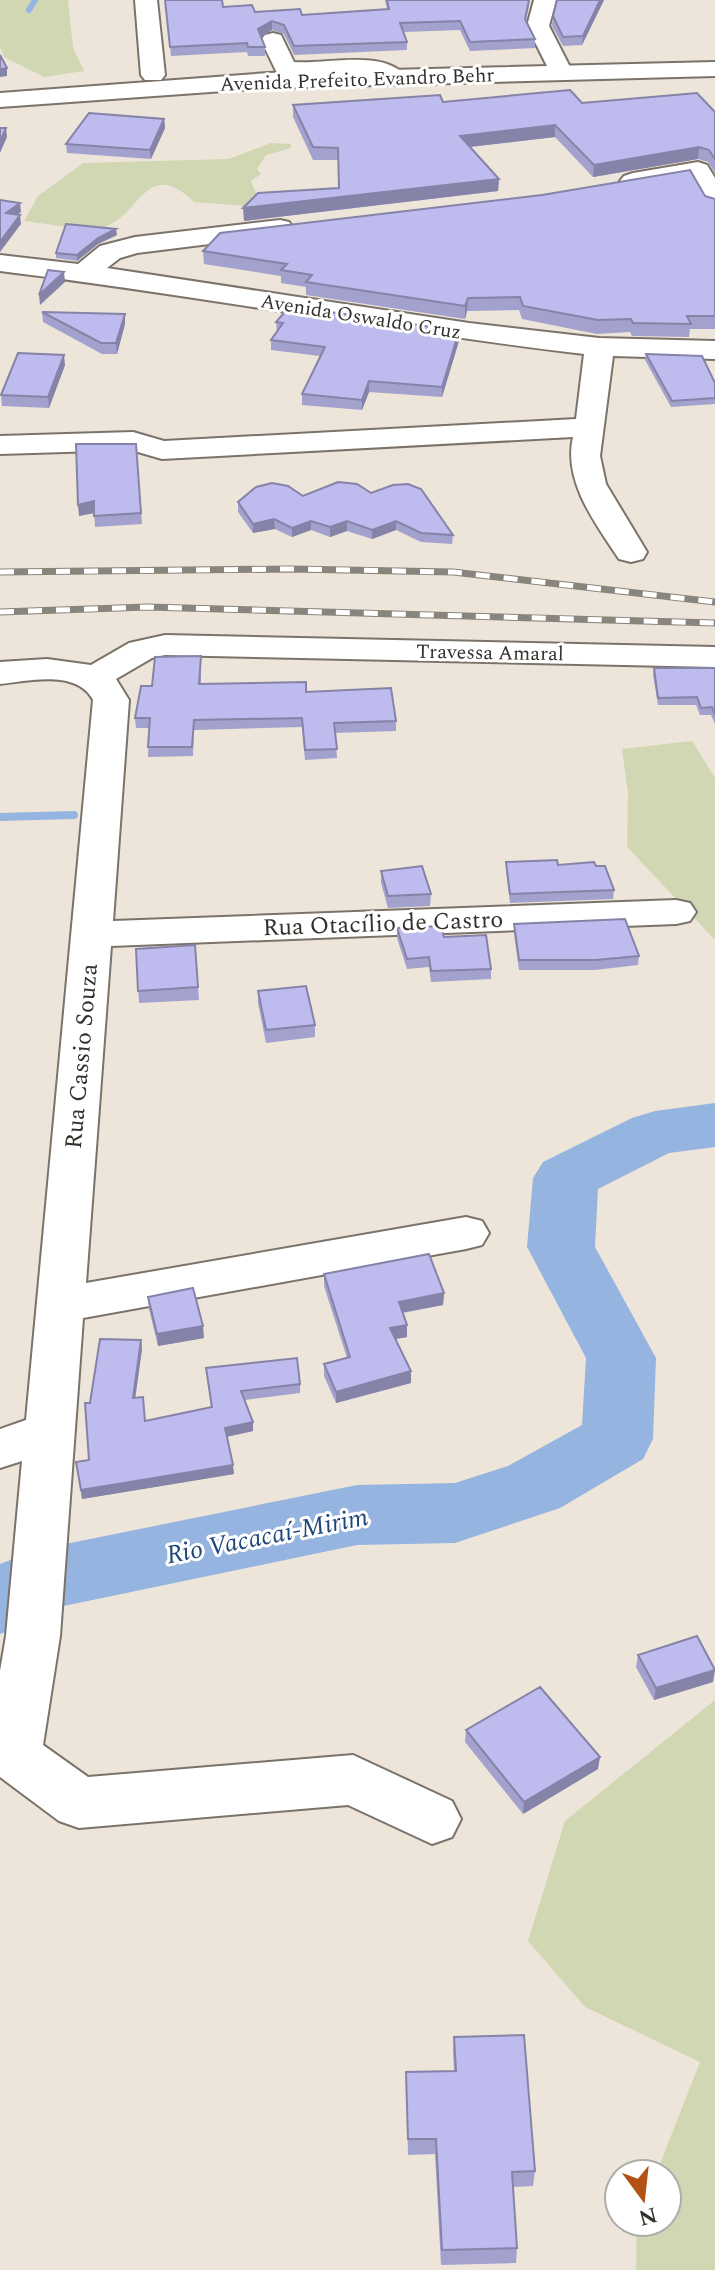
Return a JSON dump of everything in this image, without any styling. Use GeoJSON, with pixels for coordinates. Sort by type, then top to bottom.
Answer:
{"type":"FeatureCollection","features":[{"type":"Feature","properties":{"kind":"main road"},"geometry":{"type":"LineString","coordinates":[[146,0],[153,75]]}},
{"type":"Feature","properties":{"kind":"main road"},"geometry":{"type":"LineString","coordinates":[[545,0],[538,26],[561,73]]}},
{"type":"Feature","properties":{"kind":"main road"},"geometry":{"type":"LineString","coordinates":[[355,38],[365,68]]}},
{"type":"Feature","properties":{"kind":"main road"},"geometry":{"type":"LineString","coordinates":[[273,40],[285,68],[365,68],[383,71],[395,78]]}},
{"type":"Feature","properties":{"kind":"main road","name":"Avenida Prefeito Evandro Behr"},"geometry":{"type":"LineString","coordinates":[[0,110],[395,78],[715,69]]}},
{"type":"Feature","properties":{"kind":"main road"},"geometry":{"type":"LineString","coordinates":[[0,88],[153,75],[268,74],[337,85]]}},
{"type":"Feature","properties":{"kind":"main road","name":"Avenida Prefeito Evandro Behr"},"geometry":{"type":"LineString","coordinates":[[0,100],[133,88],[715,80]]}},
{"type":"Feature","properties":{"kind":"main road"},"geometry":{"type":"LineString","coordinates":[[0,119],[162,104],[294,98],[337,85]]}},
{"type":"Feature","properties":{"kind":"main road"},"geometry":{"type":"LineString","coordinates":[[604,186],[698,170],[715,201]]}},
{"type":"Feature","properties":{"kind":"main road"},"geometry":{"type":"LineString","coordinates":[[84,273],[110,252],[135,245],[300,225]]}},
{"type":"Feature","properties":{"kind":"main road","name":"Avenida Oswaldo Cruz"},"geometry":{"type":"LineString","coordinates":[[2,268],[84,273],[362,316],[599,347],[715,350]]}},
{"type":"Feature","properties":{"kind":"main road"},"geometry":{"type":"LineString","coordinates":[[599,347],[584,456],[590,484],[631,552]]}},
{"type":"Feature","properties":{"kind":"main road"},"geometry":{"type":"LineString","coordinates":[[0,445],[133,441],[162,450],[590,427]]}},
{"type":"Feature","properties":{"kind":"main road","name":"Travessa Amaral"},"geometry":{"type":"LineString","coordinates":[[94,678],[141,650],[165,645],[715,657]]}},
{"type":"Feature","properties":{"kind":"main road"},"geometry":{"type":"LineString","coordinates":[[0,673],[77,672],[94,678]]}},
{"type":"Feature","properties":{"kind":"main road","name":"Rua Cassio Souza"},"geometry":{"type":"LineString","coordinates":[[94,678],[107,686],[111,700],[33,1636],[13,1755],[79,1803],[353,1780],[432,1819]]}},
{"type":"Feature","properties":{"kind":"main road","name":"Rua Otacílio de Castro"},"geometry":{"type":"LineString","coordinates":[[91,934],[676,912]]}},
{"type":"Feature","properties":{"kind":"main road"},"geometry":{"type":"LineString","coordinates":[[61,1305],[466,1233]]}},
{"type":"Feature","properties":{"kind":"main road"},"geometry":{"type":"LineString","coordinates":[[0,1449],[50,1431]]}},
{"type":"Feature","properties":{"kind":"green space"},"geometry":{"type":"Polygon","coordinates":[[[0,0],[68,0],[73,48],[84,71],[44,77],[4,57],[0,47],[0,0]]]}},
{"type":"Feature","properties":{"kind":"green space"},"geometry":{"type":"Polygon","coordinates":[[[271,143],[291,144],[291,148],[266,155],[257,169],[261,174],[251,181],[262,207],[255,210],[246,206],[194,202],[177,189],[164,185],[153,187],[113,223],[100,228],[73,228],[24,221],[38,196],[83,163],[229,159],[271,143]]]}},
{"type":"Feature","properties":{"kind":"green space"},"geometry":{"type":"Polygon","coordinates":[[[692,741],[715,778],[715,940],[627,847],[628,793],[622,749],[692,741]]]}},
{"type":"Feature","properties":{"kind":"green space"},"geometry":{"type":"Polygon","coordinates":[[[715,1700],[715,2270],[636,2270],[637,2238],[683,2238],[683,2158],[662,2158],[700,2062],[585,2007],[528,1941],[565,1821],[715,1700]]]}},
{"type":"Feature","properties":{"kind":"building"},"geometry":{"type":"Polygon","coordinates":[[[165,0],[222,0],[223,7],[252,5],[255,12],[300,9],[302,15],[389,9],[387,0],[529,0],[525,19],[535,39],[470,42],[460,21],[400,23],[407,42],[294,46],[284,25],[272,21],[258,29],[265,47],[248,47],[247,43],[170,47],[165,0]]]}},
{"type":"Feature","properties":{"kind":"building"},"geometry":{"type":"Polygon","coordinates":[[[557,0],[600,0],[583,36],[563,37],[553,16],[557,0]]]}},
{"type":"Feature","properties":{"kind":"building"},"geometry":{"type":"Polygon","coordinates":[[[0,55],[7,68],[0,69],[0,55]]]}},
{"type":"Feature","properties":{"kind":"building"},"geometry":{"type":"Polygon","coordinates":[[[570,90],[582,103],[697,93],[715,112],[715,159],[709,150],[699,147],[594,165],[555,125],[460,136],[499,179],[243,208],[258,193],[339,188],[338,148],[313,147],[293,105],[440,95],[443,102],[570,90]]]}},
{"type":"Feature","properties":{"kind":"building"},"geometry":{"type":"Polygon","coordinates":[[[89,113],[164,119],[150,150],[66,144],[89,113]]]}},
{"type":"Feature","properties":{"kind":"building"},"geometry":{"type":"Polygon","coordinates":[[[0,128],[6,128],[0,142],[0,128]]]}},
{"type":"Feature","properties":{"kind":"building"},"geometry":{"type":"Polygon","coordinates":[[[690,170],[705,196],[715,199],[715,316],[687,316],[691,324],[633,323],[631,319],[598,320],[523,306],[520,297],[468,298],[465,306],[306,282],[312,275],[281,270],[287,264],[203,251],[220,233],[542,195],[690,170]]]}},
{"type":"Feature","properties":{"kind":"building"},"geometry":{"type":"Polygon","coordinates":[[[0,200],[20,203],[6,213],[20,215],[0,242],[0,200]]]}},
{"type":"Feature","properties":{"kind":"building"},"geometry":{"type":"Polygon","coordinates":[[[66,224],[116,229],[98,238],[77,255],[56,253],[66,224]]]}},
{"type":"Feature","properties":{"kind":"building"},"geometry":{"type":"Polygon","coordinates":[[[48,270],[64,272],[39,295],[48,270]]]}},
{"type":"Feature","properties":{"kind":"building"},"geometry":{"type":"Polygon","coordinates":[[[290,306],[459,331],[442,387],[369,381],[362,400],[302,394],[325,347],[271,340],[283,323],[276,322],[290,306]]]}},
{"type":"Feature","properties":{"kind":"building"},"geometry":{"type":"Polygon","coordinates":[[[42,312],[125,314],[116,343],[101,343],[42,312]]]}},
{"type":"Feature","properties":{"kind":"building"},"geometry":{"type":"Polygon","coordinates":[[[18,353],[64,355],[48,397],[1,395],[18,353]]]}},
{"type":"Feature","properties":{"kind":"building"},"geometry":{"type":"Polygon","coordinates":[[[646,354],[702,356],[715,383],[715,398],[672,401],[646,354]]]}},
{"type":"Feature","properties":{"kind":"building"},"geometry":{"type":"Polygon","coordinates":[[[76,444],[136,444],[141,513],[94,516],[94,501],[78,505],[76,444]]]}},
{"type":"Feature","properties":{"kind":"building"},"geometry":{"type":"Polygon","coordinates":[[[338,482],[357,484],[371,493],[393,485],[408,484],[421,489],[453,535],[421,533],[396,521],[372,530],[347,521],[330,527],[311,521],[292,528],[274,519],[253,524],[238,502],[256,487],[272,483],[288,486],[303,496],[338,482]]]}},
{"type":"Feature","properties":{"kind":"building"},"geometry":{"type":"Polygon","coordinates":[[[201,656],[199,684],[306,682],[306,692],[391,688],[396,721],[334,723],[337,749],[305,750],[302,718],[194,720],[192,747],[148,747],[150,718],[135,718],[141,686],[152,686],[155,657],[201,656]]]}},
{"type":"Feature","properties":{"kind":"building"},"geometry":{"type":"Polygon","coordinates":[[[654,668],[715,668],[715,715],[712,707],[701,708],[697,697],[658,698],[654,668]]]}},
{"type":"Feature","properties":{"kind":"building"},"geometry":{"type":"Polygon","coordinates":[[[557,860],[558,865],[594,862],[596,866],[605,866],[614,890],[510,894],[506,862],[557,860]]]}},
{"type":"Feature","properties":{"kind":"building"},"geometry":{"type":"Polygon","coordinates":[[[422,866],[431,894],[388,896],[381,871],[422,866]]]}},
{"type":"Feature","properties":{"kind":"building"},"geometry":{"type":"Polygon","coordinates":[[[625,919],[639,956],[596,960],[519,960],[514,924],[625,919]]]}},
{"type":"Feature","properties":{"kind":"building"},"geometry":{"type":"Polygon","coordinates":[[[441,926],[444,937],[486,935],[491,969],[431,971],[429,957],[407,959],[397,928],[441,926]]]}},
{"type":"Feature","properties":{"kind":"building"},"geometry":{"type":"Polygon","coordinates":[[[195,945],[198,987],[138,991],[136,949],[195,945]]]}},
{"type":"Feature","properties":{"kind":"building"},"geometry":{"type":"Polygon","coordinates":[[[306,986],[315,1025],[266,1030],[258,991],[306,986]]]}},
{"type":"Feature","properties":{"kind":"building"},"geometry":{"type":"Polygon","coordinates":[[[429,1254],[444,1293],[399,1302],[407,1325],[390,1328],[411,1371],[336,1392],[324,1364],[350,1357],[324,1274],[429,1254]]]}},
{"type":"Feature","properties":{"kind":"building"},"geometry":{"type":"Polygon","coordinates":[[[193,1288],[203,1326],[157,1334],[148,1297],[193,1288]]]}},
{"type":"Feature","properties":{"kind":"building"},"geometry":{"type":"Polygon","coordinates":[[[100,1339],[141,1340],[133,1398],[143,1397],[145,1421],[212,1407],[206,1368],[297,1358],[300,1384],[241,1391],[253,1422],[225,1428],[233,1465],[81,1490],[76,1462],[89,1460],[85,1403],[90,1403],[100,1339]]]}},
{"type":"Feature","properties":{"kind":"building"},"geometry":{"type":"Polygon","coordinates":[[[697,1636],[715,1670],[656,1688],[638,1655],[697,1636]]]}},
{"type":"Feature","properties":{"kind":"building"},"geometry":{"type":"Polygon","coordinates":[[[540,1687],[600,1757],[524,1802],[466,1730],[540,1687]]]}},
{"type":"Feature","properties":{"kind":"building"},"geometry":{"type":"Polygon","coordinates":[[[524,2035],[535,2171],[512,2172],[517,2248],[442,2250],[436,2139],[408,2139],[406,2072],[456,2071],[454,2037],[524,2035]]]}},
{"type":"Feature","properties":{"kind":"waterway"},"geometry":{"type":"LineString","coordinates":[[29,10],[35,0]]}},
{"type":"Feature","properties":{"kind":"waterway"},"geometry":{"type":"LineString","coordinates":[[0,817],[74,815]]}},
{"type":"Feature","properties":{"kind":"waterway","name":"Rio Vacacaí-Mirim"},"geometry":{"type":"LineString","coordinates":[[0,1602],[36,1581],[357,1515],[455,1513],[534,1487],[617,1439],[621,1358],[561,1247],[566,1178],[655,1133],[715,1125]]}},
{"type":"Feature","properties":{"kind":"railway"},"geometry":{"type":"LineString","coordinates":[[0,572],[291,569],[453,572],[715,602]]}},
{"type":"Feature","properties":{"kind":"railway"},"geometry":{"type":"LineString","coordinates":[[0,612],[148,607],[715,623]]}}]}
